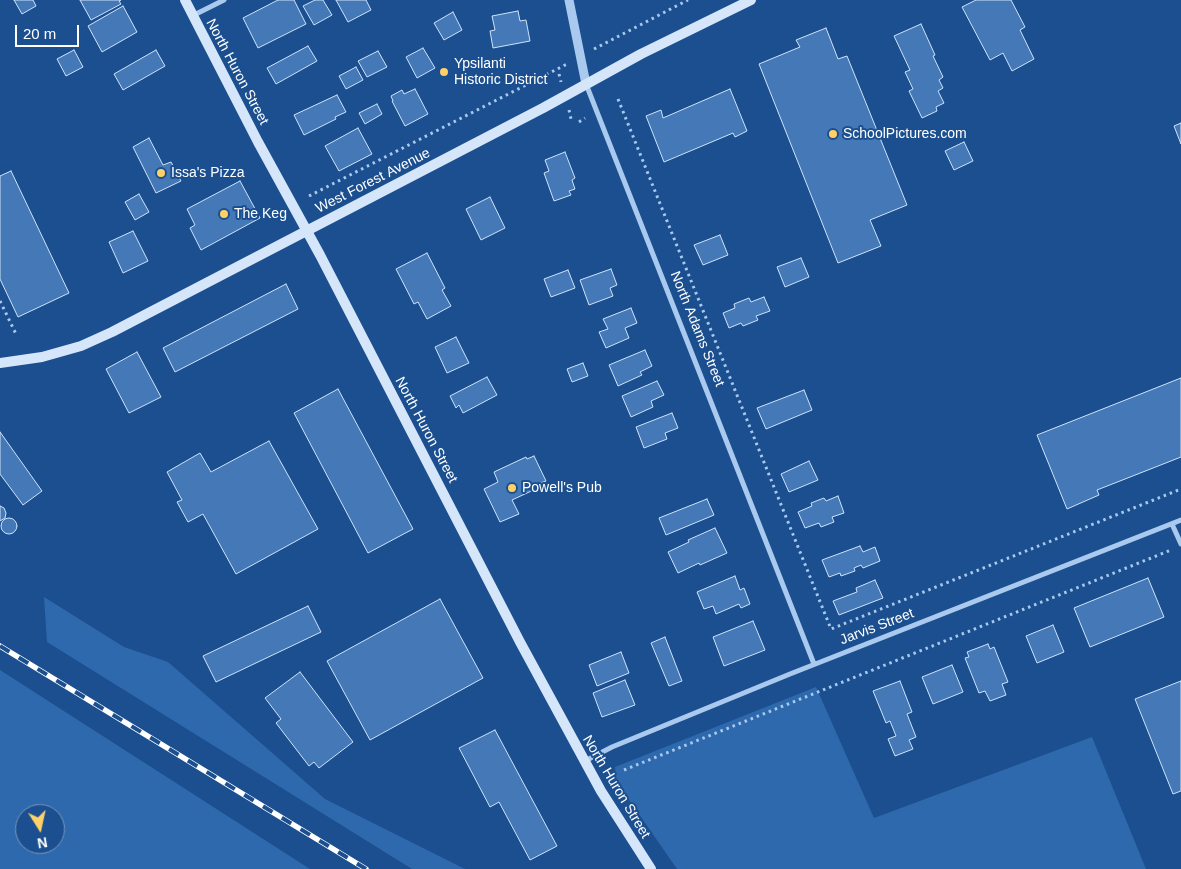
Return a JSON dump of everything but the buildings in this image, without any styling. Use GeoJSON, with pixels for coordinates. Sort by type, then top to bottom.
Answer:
{"type":"FeatureCollection","features":[{"type":"Feature","properties":{"kind":"main road","name":"North Huron Street"},"geometry":{"type":"LineString","coordinates":[[185,0],[584,762],[600,791],[651,869]]}},
{"type":"Feature","properties":{"kind":"main road","name":"West Forest Avenue"},"geometry":{"type":"LineString","coordinates":[[0,363],[42,357],[81,346],[120,328],[536,112],[641,54],[751,0]]}},
{"type":"Feature","properties":{"kind":"street"},"geometry":{"type":"LineString","coordinates":[[192,16],[224,0]]}},
{"type":"Feature","properties":{"kind":"street","name":"North Adams Street"},"geometry":{"type":"LineString","coordinates":[[569,0],[586,84],[814,664]]}},
{"type":"Feature","properties":{"kind":"street","name":"Jarvis Street"},"geometry":{"type":"LineString","coordinates":[[584,762],[612,747],[814,664],[1181,520]]}},
{"type":"Feature","properties":{"kind":"street"},"geometry":{"type":"LineString","coordinates":[[1172,524],[1181,544]]}},
{"type":"Feature","properties":{"kind":"path"},"geometry":{"type":"LineString","coordinates":[[624,33],[688,0]]}},
{"type":"Feature","properties":{"kind":"path"},"geometry":{"type":"LineString","coordinates":[[309,196],[564,66]]}},
{"type":"Feature","properties":{"kind":"path"},"geometry":{"type":"LineString","coordinates":[[618,99],[831,629],[1181,489]]}},
{"type":"Feature","properties":{"kind":"path"},"geometry":{"type":"LineString","coordinates":[[0,301],[16,334]]}},
{"type":"Feature","properties":{"kind":"path"},"geometry":{"type":"LineString","coordinates":[[624,770],[1174,549]]}},
{"type":"Feature","properties":{"kind":"shaded area"},"geometry":{"type":"Polygon","coordinates":[[[44,597],[124,647],[168,662],[325,799],[465,869],[412,869],[47,642],[44,597]]]}},
{"type":"Feature","properties":{"kind":"shaded area"},"geometry":{"type":"Polygon","coordinates":[[[0,670],[310,869],[0,869],[0,670]]]}},
{"type":"Feature","properties":{"kind":"shaded area"},"geometry":{"type":"Polygon","coordinates":[[[816,687],[874,818],[1092,737],[1146,869],[677,869],[616,781],[615,767],[816,687]]]}},
{"type":"Feature","properties":{"kind":"railway"},"geometry":{"type":"LineString","coordinates":[[0,646],[366,869]]}},
{"type":"Feature","properties":{"kind":"place","name":"Ypsilanti Historic District"},"geometry":{"type":"Point","coordinates":[444,72]}},
{"type":"Feature","properties":{"kind":"place","name":"SchoolPictures.com"},"geometry":{"type":"Point","coordinates":[833,134]}},
{"type":"Feature","properties":{"kind":"place","name":"Issa's Pizza"},"geometry":{"type":"Point","coordinates":[161,173]}},
{"type":"Feature","properties":{"kind":"place","name":"The Keg"},"geometry":{"type":"Point","coordinates":[224,214]}},
{"type":"Feature","properties":{"kind":"place","name":"Powell's Pub"},"geometry":{"type":"Point","coordinates":[512,488]}}]}
